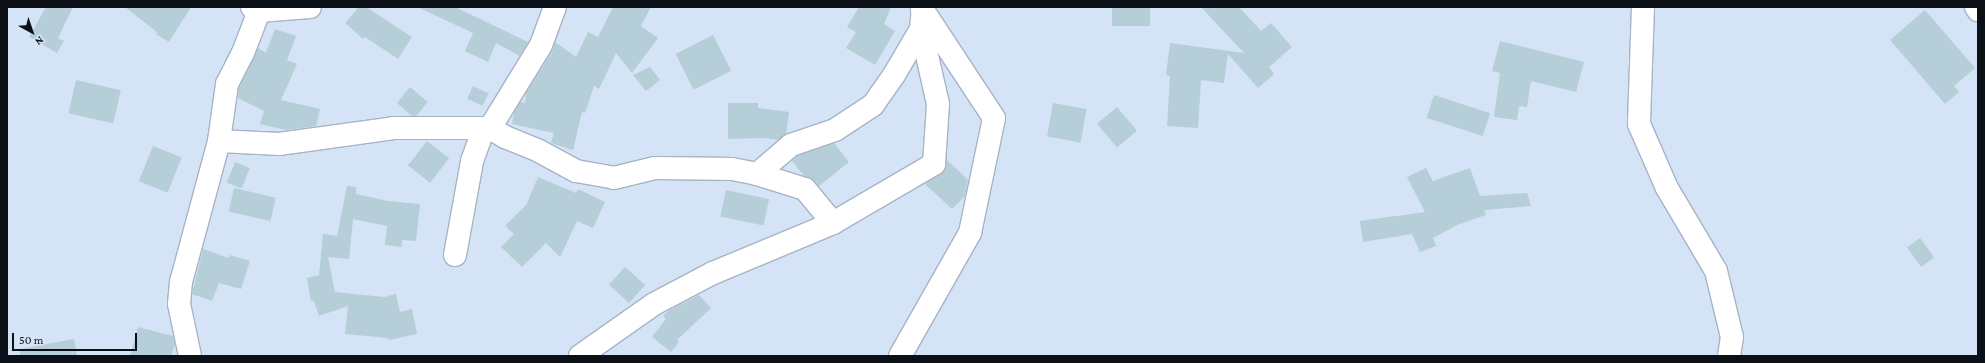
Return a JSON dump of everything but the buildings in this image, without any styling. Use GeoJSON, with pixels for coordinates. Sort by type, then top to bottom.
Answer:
{"type":"FeatureCollection","features":[{"type":"Feature","properties":{"kind":"street"},"geometry":{"type":"LineString","coordinates":[[190,356],[179,304],[181,282],[219,141],[227,84],[243,53],[256,9],[310,7]]}},
{"type":"Feature","properties":{"kind":"street"},"geometry":{"type":"LineString","coordinates":[[456,255],[472,161],[483,130],[490,128],[541,46],[555,7]]}},
{"type":"Feature","properties":{"kind":"street"},"geometry":{"type":"LineString","coordinates":[[1642,7],[1639,124],[1667,188],[1716,272],[1732,337],[1729,356]]}},
{"type":"Feature","properties":{"kind":"street"},"geometry":{"type":"LineString","coordinates":[[758,174],[791,145],[835,130],[873,105],[894,75],[922,15]]}},
{"type":"Feature","properties":{"kind":"street"},"geometry":{"type":"LineString","coordinates":[[580,356],[654,304],[713,273],[833,223],[934,164],[938,104],[922,15]]}},
{"type":"Feature","properties":{"kind":"street"},"geometry":{"type":"LineString","coordinates":[[900,356],[970,233],[994,118],[922,15]]}},
{"type":"Feature","properties":{"kind":"street"},"geometry":{"type":"LineString","coordinates":[[219,141],[279,144],[394,128],[490,128],[505,137],[539,151],[576,171],[614,178],[655,168],[732,169],[758,174],[805,189],[833,223]]}}]}
